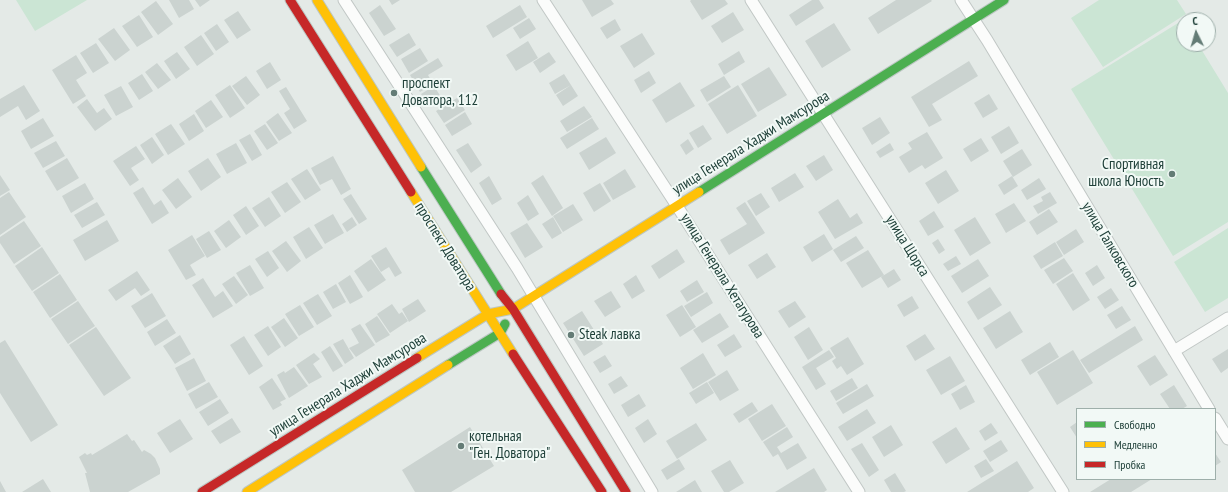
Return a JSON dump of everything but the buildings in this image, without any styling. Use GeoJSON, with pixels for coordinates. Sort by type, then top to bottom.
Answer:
{"type":"FeatureCollection","features":[{"type":"Feature","properties":{"kind":"main road","name":"проспект Доватора"},"geometry":{"type":"LineString","coordinates":[[290,0],[602,492]]}},
{"type":"Feature","properties":{"kind":"main road","name":"проспект Доватора"},"geometry":{"type":"LineString","coordinates":[[317,0],[626,492]]}},
{"type":"Feature","properties":{"kind":"main road","name":"улица Генерала Хаджи Мамсурова"},"geometry":{"type":"LineString","coordinates":[[247,492],[292,450],[488,314],[512,309],[534,296],[1004,0]]}},
{"type":"Feature","properties":{"kind":"main road"},"geometry":{"type":"LineString","coordinates":[[500,333],[512,309]]}},
{"type":"Feature","properties":{"kind":"main road","name":"улица Генерала Хаджи Мамсурова"},"geometry":{"type":"LineString","coordinates":[[202,492],[292,450],[500,333]]}},
{"type":"Feature","properties":{"kind":"street"},"geometry":{"type":"LineString","coordinates":[[344,0],[534,296],[652,492]]}},
{"type":"Feature","properties":{"kind":"street","name":"улица Генерала Хетагурова"},"geometry":{"type":"LineString","coordinates":[[544,0],[678,206],[859,492]]}},
{"type":"Feature","properties":{"kind":"street","name":"улица Щорса"},"geometry":{"type":"LineString","coordinates":[[751,0],[1063,492]]}},
{"type":"Feature","properties":{"kind":"street","name":"улица Галковского"},"geometry":{"type":"LineString","coordinates":[[961,0],[1208,408]]}},
{"type":"Feature","properties":{"kind":"street"},"geometry":{"type":"LineString","coordinates":[[1174,351],[1228,318]]}},
{"type":"Feature","properties":{"kind":"street"},"geometry":{"type":"LineString","coordinates":[[1216,420],[1228,439]]}},
{"type":"Feature","properties":{"kind":"green space"},"geometry":{"type":"Polygon","coordinates":[[[16,0],[87,0],[35,31],[16,0]]]}},
{"type":"Feature","properties":{"kind":"green space"},"geometry":{"type":"Polygon","coordinates":[[[1099,0],[1177,0],[1185,12],[1176,12],[1176,20],[1103,67],[1071,18],[1099,0]]]}},
{"type":"Feature","properties":{"kind":"green space"},"geometry":{"type":"Polygon","coordinates":[[[1176,24],[1176,52],[1203,52],[1228,93],[1228,222],[1173,256],[1071,89],[1176,24]]]}},
{"type":"Feature","properties":{"kind":"green space"},"geometry":{"type":"Polygon","coordinates":[[[1228,228],[1228,298],[1205,312],[1174,262],[1228,228]]]}},
{"type":"Feature","properties":{"kind":"traffic: fast"},"geometry":{"type":"LineString","coordinates":[[699,192],[1004,0]]}},
{"type":"Feature","properties":{"kind":"traffic: fast"},"geometry":{"type":"LineString","coordinates":[[421,167],[501,294]]}},
{"type":"Feature","properties":{"kind":"traffic: fast"},"geometry":{"type":"LineString","coordinates":[[448,365],[500,333],[505,324]]}},
{"type":"Feature","properties":{"kind":"traffic: slow"},"geometry":{"type":"LineString","coordinates":[[317,0],[421,167]]}},
{"type":"Feature","properties":{"kind":"traffic: slow"},"geometry":{"type":"LineString","coordinates":[[411,192],[513,354]]}},
{"type":"Feature","properties":{"kind":"traffic: slow"},"geometry":{"type":"LineString","coordinates":[[417,358],[488,314],[513,309],[699,192]]}},
{"type":"Feature","properties":{"kind":"traffic: slow"},"geometry":{"type":"LineString","coordinates":[[247,492],[448,365]]}},
{"type":"Feature","properties":{"kind":"traffic: jam"},"geometry":{"type":"LineString","coordinates":[[290,0],[411,192]]}},
{"type":"Feature","properties":{"kind":"traffic: jam"},"geometry":{"type":"LineString","coordinates":[[501,294],[513,309],[626,492]]}},
{"type":"Feature","properties":{"kind":"traffic: jam"},"geometry":{"type":"LineString","coordinates":[[513,354],[602,492]]}},
{"type":"Feature","properties":{"kind":"traffic: jam"},"geometry":{"type":"LineString","coordinates":[[202,492],[417,358]]}},
{"type":"Feature","properties":{"kind":"place","name":"проспект Доватора, 112"},"geometry":{"type":"Point","coordinates":[394,93]}},
{"type":"Feature","properties":{"kind":"place","name":"Спортивная школа Юность"},"geometry":{"type":"Point","coordinates":[1172,174]}},
{"type":"Feature","properties":{"kind":"place","name":"Steak лавка"},"geometry":{"type":"Point","coordinates":[571,335]}},
{"type":"Feature","properties":{"kind":"place","name":"котельная \"Ген. Доватора\""},"geometry":{"type":"Point","coordinates":[461,446]}}]}
